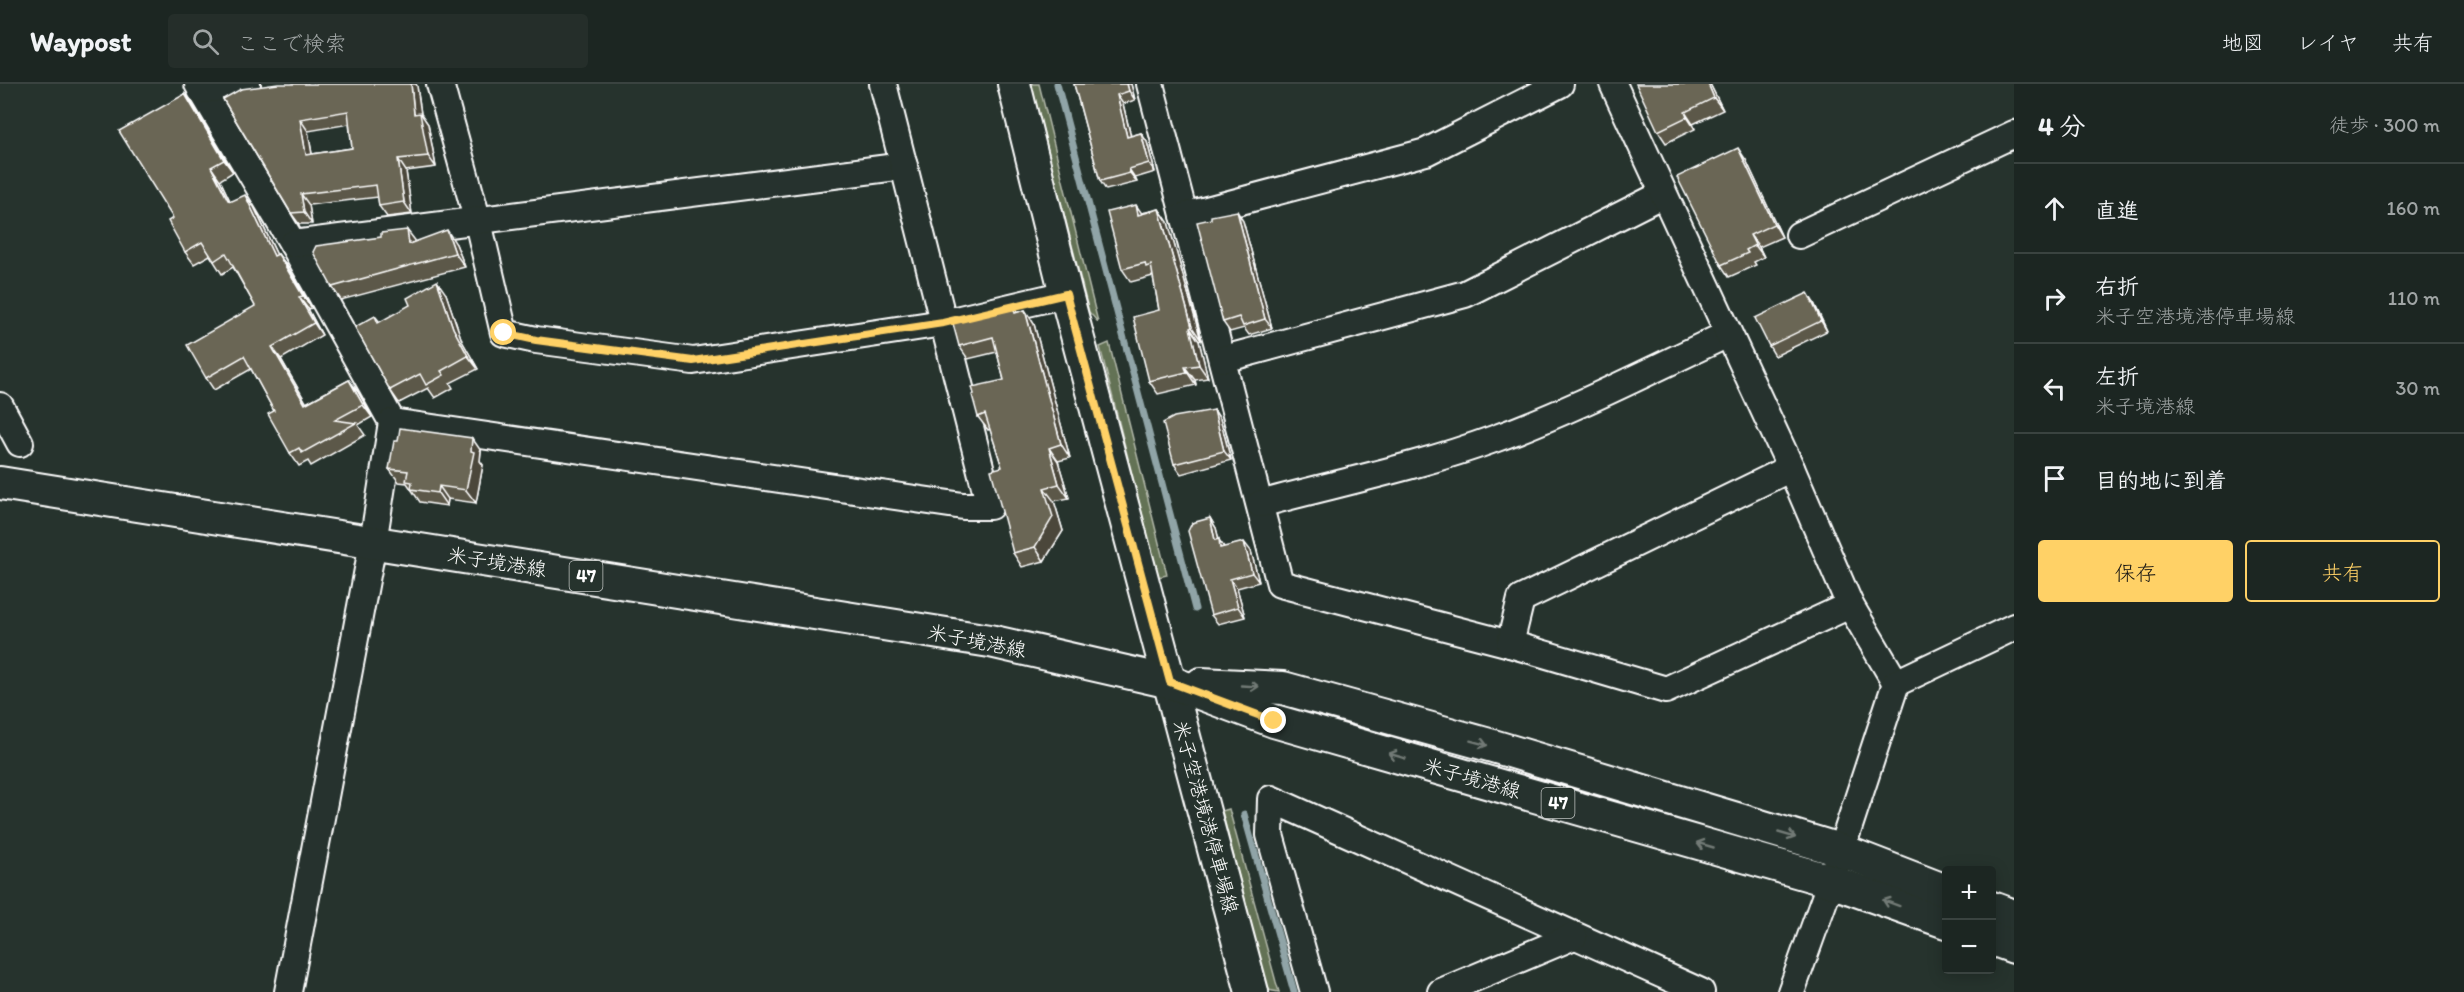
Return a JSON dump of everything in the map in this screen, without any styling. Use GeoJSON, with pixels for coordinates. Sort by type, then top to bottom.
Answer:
{"type":"FeatureCollection","features":[{"type":"Feature","properties":{"kind":"main road","name":"米子空港境港停車場線"},"geometry":{"type":"LineString","coordinates":[[1014,84],[1066,294],[1252,992]]}},
{"type":"Feature","properties":{"kind":"main road","name":"米子境港線"},"geometry":{"type":"LineString","coordinates":[[0,483],[990,641],[1170,682],[1274,721],[1831,881],[1942,920]]}},
{"type":"Feature","properties":{"kind":"main road","name":"米子境港線"},"geometry":{"type":"LineString","coordinates":[[1170,682],[1283,688],[1492,746],[1840,850],[1942,889]]}},
{"type":"Feature","properties":{"kind":"main road"},"geometry":{"type":"LineString","coordinates":[[1996,909],[2014,916]]}},
{"type":"Feature","properties":{"kind":"main road"},"geometry":{"type":"LineString","coordinates":[[1996,940],[2014,946]]}},
{"type":"Feature","properties":{"kind":"street"},"geometry":{"type":"LineString","coordinates":[[247,84],[199,87],[293,244],[392,422],[373,543],[288,992]]}},
{"type":"Feature","properties":{"kind":"street"},"geometry":{"type":"LineString","coordinates":[[440,84],[478,222],[504,333],[693,361],[943,323],[1066,294]]}},
{"type":"Feature","properties":{"kind":"street"},"geometry":{"type":"LineString","coordinates":[[392,422],[963,506],[990,506],[883,84]]}},
{"type":"Feature","properties":{"kind":"street"},"geometry":{"type":"LineString","coordinates":[[1150,84],[1224,360],[1280,584],[1510,645],[1666,690],[1850,605]]}},
{"type":"Feature","properties":{"kind":"street"},"geometry":{"type":"LineString","coordinates":[[1184,216],[1426,152],[1560,84]]}},
{"type":"Feature","properties":{"kind":"street"},"geometry":{"type":"LineString","coordinates":[[1613,84],[1791,468],[1850,605],[1896,683]]}},
{"type":"Feature","properties":{"kind":"street"},"geometry":{"type":"LineString","coordinates":[[1799,236],[2014,134]]}},
{"type":"Feature","properties":{"kind":"street"},"geometry":{"type":"LineString","coordinates":[[293,244],[904,166]]}},
{"type":"Feature","properties":{"kind":"street"},"geometry":{"type":"LineString","coordinates":[[1224,360],[1465,294],[1663,194]]}},
{"type":"Feature","properties":{"kind":"street"},"geometry":{"type":"LineString","coordinates":[[1260,504],[1440,457],[1494,439],[1580,404],[1728,334]]}},
{"type":"Feature","properties":{"kind":"street"},"geometry":{"type":"LineString","coordinates":[[0,406],[20,443]]}},
{"type":"Feature","properties":{"kind":"street"},"geometry":{"type":"LineString","coordinates":[[1510,645],[1521,598],[1791,468]]}},
{"type":"Feature","properties":{"kind":"street"},"geometry":{"type":"LineString","coordinates":[[1791,992],[1831,881],[1896,683],[2014,627]]}},
{"type":"Feature","properties":{"kind":"street"},"geometry":{"type":"LineString","coordinates":[[1314,992],[1270,835],[1271,799],[1701,992]]}},
{"type":"Feature","properties":{"kind":"street"},"geometry":{"type":"LineString","coordinates":[[1441,992],[1574,936]]}},
{"type":"Feature","properties":{"kind":"green space"},"geometry":{"type":"Polygon","coordinates":[[[1031,84],[1039,84],[1098,322],[1089,312],[1031,84]]]}},
{"type":"Feature","properties":{"kind":"green space"},"geometry":{"type":"Polygon","coordinates":[[[1109,343],[1167,575],[1158,577],[1100,347],[1109,343]]]}},
{"type":"Feature","properties":{"kind":"green space"},"geometry":{"type":"Polygon","coordinates":[[[1229,809],[1279,992],[1268,990],[1222,811],[1229,809]]]}},
{"type":"Feature","properties":{"kind":"water"},"geometry":{"type":"Polygon","coordinates":[[[2014,119],[2014,123],[1808,219],[1806,216],[2014,119]]]}},
{"type":"Feature","properties":{"kind":"building"},"geometry":{"type":"Polygon","coordinates":[[[278,84],[411,84],[414,114],[420,113],[428,156],[398,159],[404,202],[379,206],[376,185],[301,194],[304,212],[291,213],[223,99],[241,89],[278,84]],[[348,111],[300,119],[306,155],[352,148],[348,111]]]}},
{"type":"Feature","properties":{"kind":"building"},"geometry":{"type":"Polygon","coordinates":[[[1074,84],[1127,84],[1129,91],[1117,95],[1127,137],[1141,133],[1149,163],[1129,169],[1130,173],[1100,181],[1074,84]]]}},
{"type":"Feature","properties":{"kind":"building"},"geometry":{"type":"Polygon","coordinates":[[[1636,84],[1708,84],[1714,98],[1685,112],[1687,117],[1658,131],[1636,84]]]}},
{"type":"Feature","properties":{"kind":"building"},"geometry":{"type":"Polygon","coordinates":[[[185,94],[224,160],[211,167],[228,200],[232,201],[245,195],[274,256],[278,254],[303,296],[299,297],[314,323],[272,347],[305,404],[349,380],[363,405],[335,420],[356,423],[302,453],[299,448],[290,453],[268,414],[274,411],[244,356],[206,378],[187,345],[255,306],[226,253],[214,261],[202,242],[185,252],[168,221],[173,218],[119,131],[185,94]]]}},
{"type":"Feature","properties":{"kind":"building"},"geometry":{"type":"Polygon","coordinates":[[[1738,148],[1774,224],[1750,235],[1755,245],[1746,250],[1748,253],[1721,265],[1677,177],[1738,148]]]}},
{"type":"Feature","properties":{"kind":"building"},"geometry":{"type":"Polygon","coordinates":[[[1136,205],[1138,215],[1159,209],[1192,327],[1190,328],[1199,365],[1185,367],[1187,372],[1149,381],[1133,317],[1159,310],[1151,265],[1146,267],[1145,263],[1122,269],[1107,212],[1136,205]]]}},
{"type":"Feature","properties":{"kind":"building"},"geometry":{"type":"Polygon","coordinates":[[[1237,211],[1265,319],[1243,326],[1239,317],[1223,322],[1197,222],[1211,219],[1211,216],[1237,211]]]}},
{"type":"Feature","properties":{"kind":"building"},"geometry":{"type":"Polygon","coordinates":[[[407,230],[409,244],[447,230],[455,253],[332,287],[313,252],[316,246],[381,237],[381,233],[407,230]]]}},
{"type":"Feature","properties":{"kind":"building"},"geometry":{"type":"Polygon","coordinates":[[[437,281],[453,328],[468,356],[441,371],[444,375],[426,385],[420,374],[390,390],[355,327],[375,316],[378,323],[410,305],[407,298],[437,281]]]}},
{"type":"Feature","properties":{"kind":"building"},"geometry":{"type":"Polygon","coordinates":[[[1808,293],[1821,321],[1769,346],[1755,318],[1808,293]]]}},
{"type":"Feature","properties":{"kind":"building"},"geometry":{"type":"Polygon","coordinates":[[[1013,306],[1015,313],[1025,310],[1061,444],[1049,448],[1059,484],[1044,488],[1053,517],[1035,547],[1013,553],[991,470],[1002,467],[985,414],[978,417],[972,395],[974,394],[972,387],[1004,380],[993,337],[959,346],[952,320],[1013,306]]]}},
{"type":"Feature","properties":{"kind":"building"},"geometry":{"type":"Polygon","coordinates":[[[1214,410],[1224,451],[1174,464],[1163,423],[1174,417],[1214,410]]]}},
{"type":"Feature","properties":{"kind":"building"},"geometry":{"type":"Polygon","coordinates":[[[400,428],[472,438],[471,451],[474,452],[466,490],[439,486],[438,493],[411,489],[412,482],[406,481],[408,471],[389,469],[394,441],[398,441],[400,428]]]}},
{"type":"Feature","properties":{"kind":"building"},"geometry":{"type":"Polygon","coordinates":[[[1210,518],[1215,540],[1219,539],[1220,548],[1244,542],[1252,573],[1230,579],[1238,607],[1211,615],[1188,531],[1192,523],[1210,518]]]}},
{"type":"Feature","properties":{"kind":"waterway"},"geometry":{"type":"LineString","coordinates":[[1057,84],[1195,609]]}},
{"type":"Feature","properties":{"kind":"waterway"},"geometry":{"type":"LineString","coordinates":[[1244,814],[1294,992]]}},
{"type":"Feature","properties":{"kind":"route"},"geometry":{"type":"LineString","coordinates":[[504,333],[536,340],[693,361],[943,323],[1066,294],[1170,682],[1274,721]]}}]}
